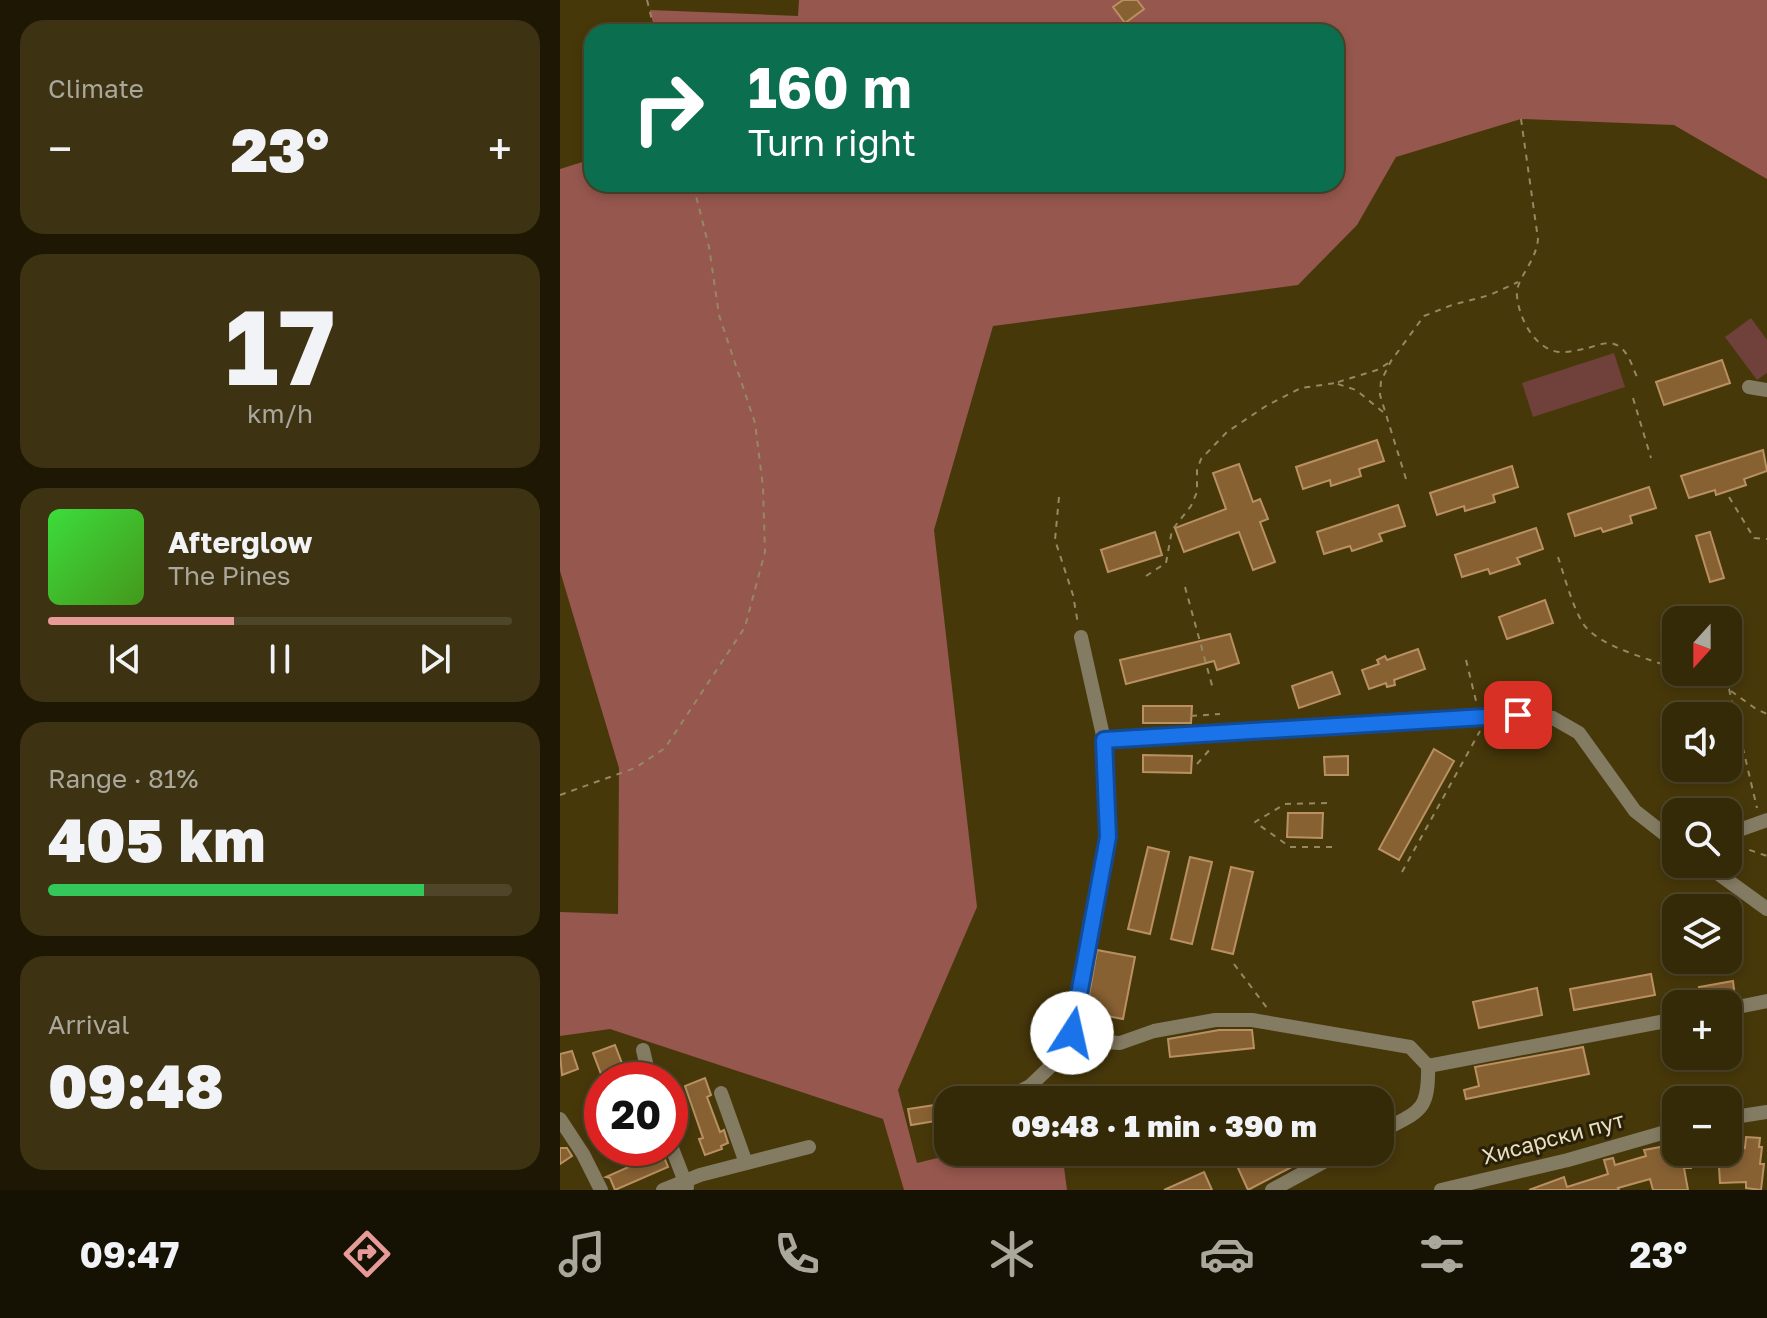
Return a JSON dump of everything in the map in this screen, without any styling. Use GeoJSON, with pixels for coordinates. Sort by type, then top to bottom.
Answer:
{"type":"FeatureCollection","features":[{"type":"Feature","properties":{"kind":"street"},"geometry":{"type":"LineString","coordinates":[[1749,387],[1767,390]]}},
{"type":"Feature","properties":{"kind":"street"},"geometry":{"type":"LineString","coordinates":[[1030,1086],[1052,1065],[1072,1033],[1108,837],[1104,740],[1081,637]]}},
{"type":"Feature","properties":{"kind":"street"},"geometry":{"type":"LineString","coordinates":[[1104,740],[1518,715],[1553,718],[1579,733],[1635,811],[1662,832]]}},
{"type":"Feature","properties":{"kind":"street"},"geometry":{"type":"LineString","coordinates":[[1742,829],[1764,821]]}},
{"type":"Feature","properties":{"kind":"street"},"geometry":{"type":"LineString","coordinates":[[1724,878],[1767,909]]}},
{"type":"Feature","properties":{"kind":"street"},"geometry":{"type":"LineString","coordinates":[[1742,1006],[1767,1001]]}},
{"type":"Feature","properties":{"kind":"street"},"geometry":{"type":"LineString","coordinates":[[1072,1033],[1120,1043],[1154,1031],[1215,1020],[1252,1020],[1410,1047],[1428,1066],[1428,1094],[1423,1105],[1413,1114],[1394,1124]]}},
{"type":"Feature","properties":{"kind":"street"},"geometry":{"type":"LineString","coordinates":[[1428,1066],[1662,1022]]}},
{"type":"Feature","properties":{"kind":"street"},"geometry":{"type":"LineString","coordinates":[[643,1050],[646,1062]]}},
{"type":"Feature","properties":{"kind":"street"},"geometry":{"type":"LineString","coordinates":[[721,1093],[746,1163]]}},
{"type":"Feature","properties":{"kind":"street"},"geometry":{"type":"LineString","coordinates":[[1742,1116],[1767,1112]]}},
{"type":"Feature","properties":{"kind":"street"},"geometry":{"type":"LineString","coordinates":[[560,1119],[583,1154],[601,1190]]}},
{"type":"Feature","properties":{"kind":"street","name":"Хисарски пут"},"geometry":{"type":"LineString","coordinates":[[1441,1190],[1462,1188],[1662,1133]]}},
{"type":"Feature","properties":{"kind":"street"},"geometry":{"type":"LineString","coordinates":[[663,1190],[687,1185],[746,1163],[809,1147]]}},
{"type":"Feature","properties":{"kind":"street"},"geometry":{"type":"LineString","coordinates":[[679,1166],[687,1185]]}},
{"type":"Feature","properties":{"kind":"street"},"geometry":{"type":"LineString","coordinates":[[1272,1190],[1316,1166]]}},
{"type":"Feature","properties":{"kind":"path"},"geometry":{"type":"LineString","coordinates":[[647,0],[653,24]]}},
{"type":"Feature","properties":{"kind":"path"},"geometry":{"type":"LineString","coordinates":[[1521,119],[1538,239],[1537,253],[1519,281],[1516,295],[1522,316],[1531,334],[1544,346],[1560,352],[1612,342],[1624,349],[1638,379]]}},
{"type":"Feature","properties":{"kind":"path"},"geometry":{"type":"LineString","coordinates":[[560,795],[635,768],[665,748],[745,627],[765,552],[763,487],[755,423],[719,315],[709,247],[695,192]]}},
{"type":"Feature","properties":{"kind":"path"},"geometry":{"type":"LineString","coordinates":[[1406,479],[1380,395],[1381,381],[1391,361],[1424,316],[1490,295],[1519,281]]}},
{"type":"Feature","properties":{"kind":"path"},"geometry":{"type":"LineString","coordinates":[[1146,576],[1166,563],[1172,530],[1191,506],[1197,492],[1197,470],[1201,459],[1227,432],[1266,406],[1301,388],[1335,383],[1377,370],[1391,361]]}},
{"type":"Feature","properties":{"kind":"path"},"geometry":{"type":"LineString","coordinates":[[1335,383],[1356,390],[1385,414]]}},
{"type":"Feature","properties":{"kind":"path"},"geometry":{"type":"LineString","coordinates":[[1633,398],[1651,458]]}},
{"type":"Feature","properties":{"kind":"path"},"geometry":{"type":"LineString","coordinates":[[1059,497],[1055,540],[1073,595],[1081,637]]}},
{"type":"Feature","properties":{"kind":"path"},"geometry":{"type":"LineString","coordinates":[[1729,497],[1754,538],[1767,539]]}},
{"type":"Feature","properties":{"kind":"path"},"geometry":{"type":"LineString","coordinates":[[1558,557],[1582,621],[1591,633],[1615,646],[1662,664]]}},
{"type":"Feature","properties":{"kind":"path"},"geometry":{"type":"LineString","coordinates":[[1185,587],[1213,689]]}},
{"type":"Feature","properties":{"kind":"path"},"geometry":{"type":"LineString","coordinates":[[1402,872],[1481,728],[1466,660]]}},
{"type":"Feature","properties":{"kind":"path"},"geometry":{"type":"LineString","coordinates":[[1721,686],[1767,714]]}},
{"type":"Feature","properties":{"kind":"path"},"geometry":{"type":"LineString","coordinates":[[1729,689],[1764,821]]}},
{"type":"Feature","properties":{"kind":"path"},"geometry":{"type":"LineString","coordinates":[[1191,716],[1220,714]]}},
{"type":"Feature","properties":{"kind":"path"},"geometry":{"type":"LineString","coordinates":[[1197,764],[1226,733]]}},
{"type":"Feature","properties":{"kind":"path"},"geometry":{"type":"LineString","coordinates":[[1332,803],[1285,804],[1255,822],[1290,847],[1332,847]]}},
{"type":"Feature","properties":{"kind":"path"},"geometry":{"type":"LineString","coordinates":[[1742,848],[1767,856]]}},
{"type":"Feature","properties":{"kind":"path"},"geometry":{"type":"LineString","coordinates":[[1234,964],[1280,1024]]}},
{"type":"Feature","properties":{"kind":"shaded area"},"geometry":{"type":"Polygon","coordinates":[[[799,0],[1767,0],[1767,179],[1674,125],[1521,119],[1396,157],[1357,225],[1298,285],[993,326],[934,530],[977,907],[898,1090],[917,1163],[934,1159],[934,1166],[1064,1166],[1067,1190],[904,1190],[883,1119],[610,1029],[560,1036],[560,912],[618,914],[619,768],[560,571],[560,169],[584,162],[584,192],[1344,192],[1344,24],[653,24],[650,10],[798,16],[799,0]]]}},
{"type":"Feature","properties":{"kind":"shaded area"},"geometry":{"type":"Polygon","coordinates":[[[1751,318],[1767,340],[1767,373],[1757,380],[1725,337],[1751,318]]]}},
{"type":"Feature","properties":{"kind":"shaded area"},"geometry":{"type":"Polygon","coordinates":[[[1614,353],[1625,387],[1533,417],[1522,383],[1614,353]]]}},
{"type":"Feature","properties":{"kind":"building"},"geometry":{"type":"Polygon","coordinates":[[[1123,0],[1137,0],[1144,9],[1125,23],[1113,7],[1123,0]]]}},
{"type":"Feature","properties":{"kind":"building"},"geometry":{"type":"Polygon","coordinates":[[[1722,360],[1730,383],[1664,405],[1656,382],[1722,360]]]}},
{"type":"Feature","properties":{"kind":"building"},"geometry":{"type":"Polygon","coordinates":[[[1377,440],[1384,461],[1359,469],[1361,476],[1331,486],[1330,480],[1303,489],[1296,467],[1377,440]]]}},
{"type":"Feature","properties":{"kind":"building"},"geometry":{"type":"Polygon","coordinates":[[[1763,450],[1767,471],[1744,479],[1746,485],[1716,495],[1715,490],[1689,498],[1681,476],[1763,450]]]}},
{"type":"Feature","properties":{"kind":"building"},"geometry":{"type":"Polygon","coordinates":[[[1239,464],[1253,502],[1260,499],[1268,519],[1260,522],[1275,562],[1253,570],[1239,532],[1184,552],[1175,528],[1226,509],[1213,473],[1239,464]]]}},
{"type":"Feature","properties":{"kind":"building"},"geometry":{"type":"Polygon","coordinates":[[[1512,466],[1518,487],[1493,495],[1495,502],[1465,511],[1464,506],[1437,515],[1430,493],[1512,466]]]}},
{"type":"Feature","properties":{"kind":"building"},"geometry":{"type":"Polygon","coordinates":[[[1649,487],[1656,508],[1630,516],[1632,523],[1575,536],[1568,514],[1649,487]]]}},
{"type":"Feature","properties":{"kind":"building"},"geometry":{"type":"Polygon","coordinates":[[[1398,505],[1405,526],[1379,534],[1382,541],[1352,551],[1350,546],[1324,554],[1317,532],[1398,505]]]}},
{"type":"Feature","properties":{"kind":"building"},"geometry":{"type":"Polygon","coordinates":[[[1536,528],[1543,549],[1517,558],[1520,564],[1490,574],[1488,569],[1462,577],[1455,555],[1536,528]]]}},
{"type":"Feature","properties":{"kind":"building"},"geometry":{"type":"Polygon","coordinates":[[[1155,532],[1162,555],[1108,572],[1101,550],[1155,532]]]}},
{"type":"Feature","properties":{"kind":"building"},"geometry":{"type":"Polygon","coordinates":[[[1710,532],[1724,578],[1710,582],[1696,536],[1710,532]]]}},
{"type":"Feature","properties":{"kind":"building"},"geometry":{"type":"Polygon","coordinates":[[[1545,600],[1553,623],[1507,639],[1499,617],[1545,600]]]}},
{"type":"Feature","properties":{"kind":"building"},"geometry":{"type":"Polygon","coordinates":[[[1230,634],[1239,663],[1217,670],[1214,661],[1126,684],[1120,660],[1230,634]]]}},
{"type":"Feature","properties":{"kind":"building"},"geometry":{"type":"Polygon","coordinates":[[[1418,649],[1425,669],[1394,680],[1395,685],[1387,687],[1386,683],[1369,689],[1362,670],[1379,664],[1377,660],[1385,656],[1387,660],[1418,649]]]}},
{"type":"Feature","properties":{"kind":"building"},"geometry":{"type":"Polygon","coordinates":[[[1332,672],[1340,694],[1299,708],[1292,686],[1332,672]]]}},
{"type":"Feature","properties":{"kind":"building"},"geometry":{"type":"Polygon","coordinates":[[[1143,706],[1192,706],[1191,723],[1143,723],[1143,706]]]}},
{"type":"Feature","properties":{"kind":"building"},"geometry":{"type":"Polygon","coordinates":[[[1434,749],[1454,761],[1399,860],[1379,849],[1434,749]]]}},
{"type":"Feature","properties":{"kind":"building"},"geometry":{"type":"Polygon","coordinates":[[[1143,755],[1192,756],[1191,773],[1143,772],[1143,755]]]}},
{"type":"Feature","properties":{"kind":"building"},"geometry":{"type":"Polygon","coordinates":[[[1348,756],[1348,775],[1325,775],[1324,757],[1348,756]]]}},
{"type":"Feature","properties":{"kind":"building"},"geometry":{"type":"Polygon","coordinates":[[[1288,813],[1323,813],[1322,838],[1287,837],[1288,813]]]}},
{"type":"Feature","properties":{"kind":"building"},"geometry":{"type":"Polygon","coordinates":[[[1148,847],[1169,852],[1150,934],[1128,929],[1148,847]]]}},
{"type":"Feature","properties":{"kind":"building"},"geometry":{"type":"Polygon","coordinates":[[[1190,857],[1212,862],[1192,944],[1171,939],[1190,857]]]}},
{"type":"Feature","properties":{"kind":"building"},"geometry":{"type":"Polygon","coordinates":[[[1231,867],[1253,872],[1233,954],[1212,949],[1231,867]]]}},
{"type":"Feature","properties":{"kind":"building"},"geometry":{"type":"Polygon","coordinates":[[[1097,950],[1135,957],[1123,1019],[1086,1012],[1097,950]]]}},
{"type":"Feature","properties":{"kind":"building"},"geometry":{"type":"Polygon","coordinates":[[[1651,974],[1655,995],[1574,1010],[1570,989],[1651,974]]]}},
{"type":"Feature","properties":{"kind":"building"},"geometry":{"type":"Polygon","coordinates":[[[1733,981],[1734,990],[1700,990],[1699,987],[1733,981]]]}},
{"type":"Feature","properties":{"kind":"building"},"geometry":{"type":"Polygon","coordinates":[[[1537,988],[1542,1015],[1479,1028],[1473,1002],[1537,988]]]}},
{"type":"Feature","properties":{"kind":"building"},"geometry":{"type":"Polygon","coordinates":[[[1219,1030],[1252,1030],[1254,1048],[1170,1057],[1168,1039],[1219,1030]]]}},
{"type":"Feature","properties":{"kind":"building"},"geometry":{"type":"Polygon","coordinates":[[[615,1045],[621,1062],[596,1062],[593,1053],[615,1045]]]}},
{"type":"Feature","properties":{"kind":"building"},"geometry":{"type":"Polygon","coordinates":[[[1583,1047],[1589,1074],[1466,1099],[1464,1090],[1479,1086],[1475,1067],[1583,1047]]]}},
{"type":"Feature","properties":{"kind":"building"},"geometry":{"type":"Polygon","coordinates":[[[572,1051],[578,1069],[562,1075],[560,1054],[572,1051]]]}},
{"type":"Feature","properties":{"kind":"building"},"geometry":{"type":"Polygon","coordinates":[[[705,1078],[711,1095],[707,1097],[720,1132],[724,1130],[728,1143],[721,1146],[722,1149],[705,1155],[688,1085],[705,1078]]]}},
{"type":"Feature","properties":{"kind":"building"},"geometry":{"type":"Polygon","coordinates":[[[934,1105],[934,1121],[911,1125],[908,1109],[934,1105]]]}},
{"type":"Feature","properties":{"kind":"building"},"geometry":{"type":"Polygon","coordinates":[[[1746,1137],[1760,1138],[1760,1164],[1764,1164],[1761,1190],[1746,1188],[1746,1182],[1720,1183],[1719,1166],[1742,1166],[1742,1147],[1745,1148],[1746,1137]]]}},
{"type":"Feature","properties":{"kind":"building"},"geometry":{"type":"Polygon","coordinates":[[[1662,1147],[1662,1166],[1691,1166],[1684,1168],[1688,1190],[1653,1190],[1650,1179],[1619,1190],[1529,1190],[1564,1177],[1567,1187],[1608,1174],[1604,1160],[1613,1158],[1615,1165],[1646,1156],[1644,1150],[1662,1147]]]}},
{"type":"Feature","properties":{"kind":"building"},"geometry":{"type":"Polygon","coordinates":[[[560,1148],[567,1148],[572,1156],[560,1164],[560,1148]]]}},
{"type":"Feature","properties":{"kind":"building"},"geometry":{"type":"Polygon","coordinates":[[[631,1166],[668,1167],[615,1190],[610,1178],[606,1177],[631,1166]]]}},
{"type":"Feature","properties":{"kind":"building"},"geometry":{"type":"Polygon","coordinates":[[[1237,1166],[1294,1166],[1248,1190],[1237,1166]]]}},
{"type":"Feature","properties":{"kind":"building"},"geometry":{"type":"Polygon","coordinates":[[[1204,1172],[1212,1190],[1164,1190],[1204,1172]]]}},
{"type":"Feature","properties":{"kind":"route"},"geometry":{"type":"LineString","coordinates":[[1072,1033],[1108,837],[1104,740],[1518,715]]}}]}
